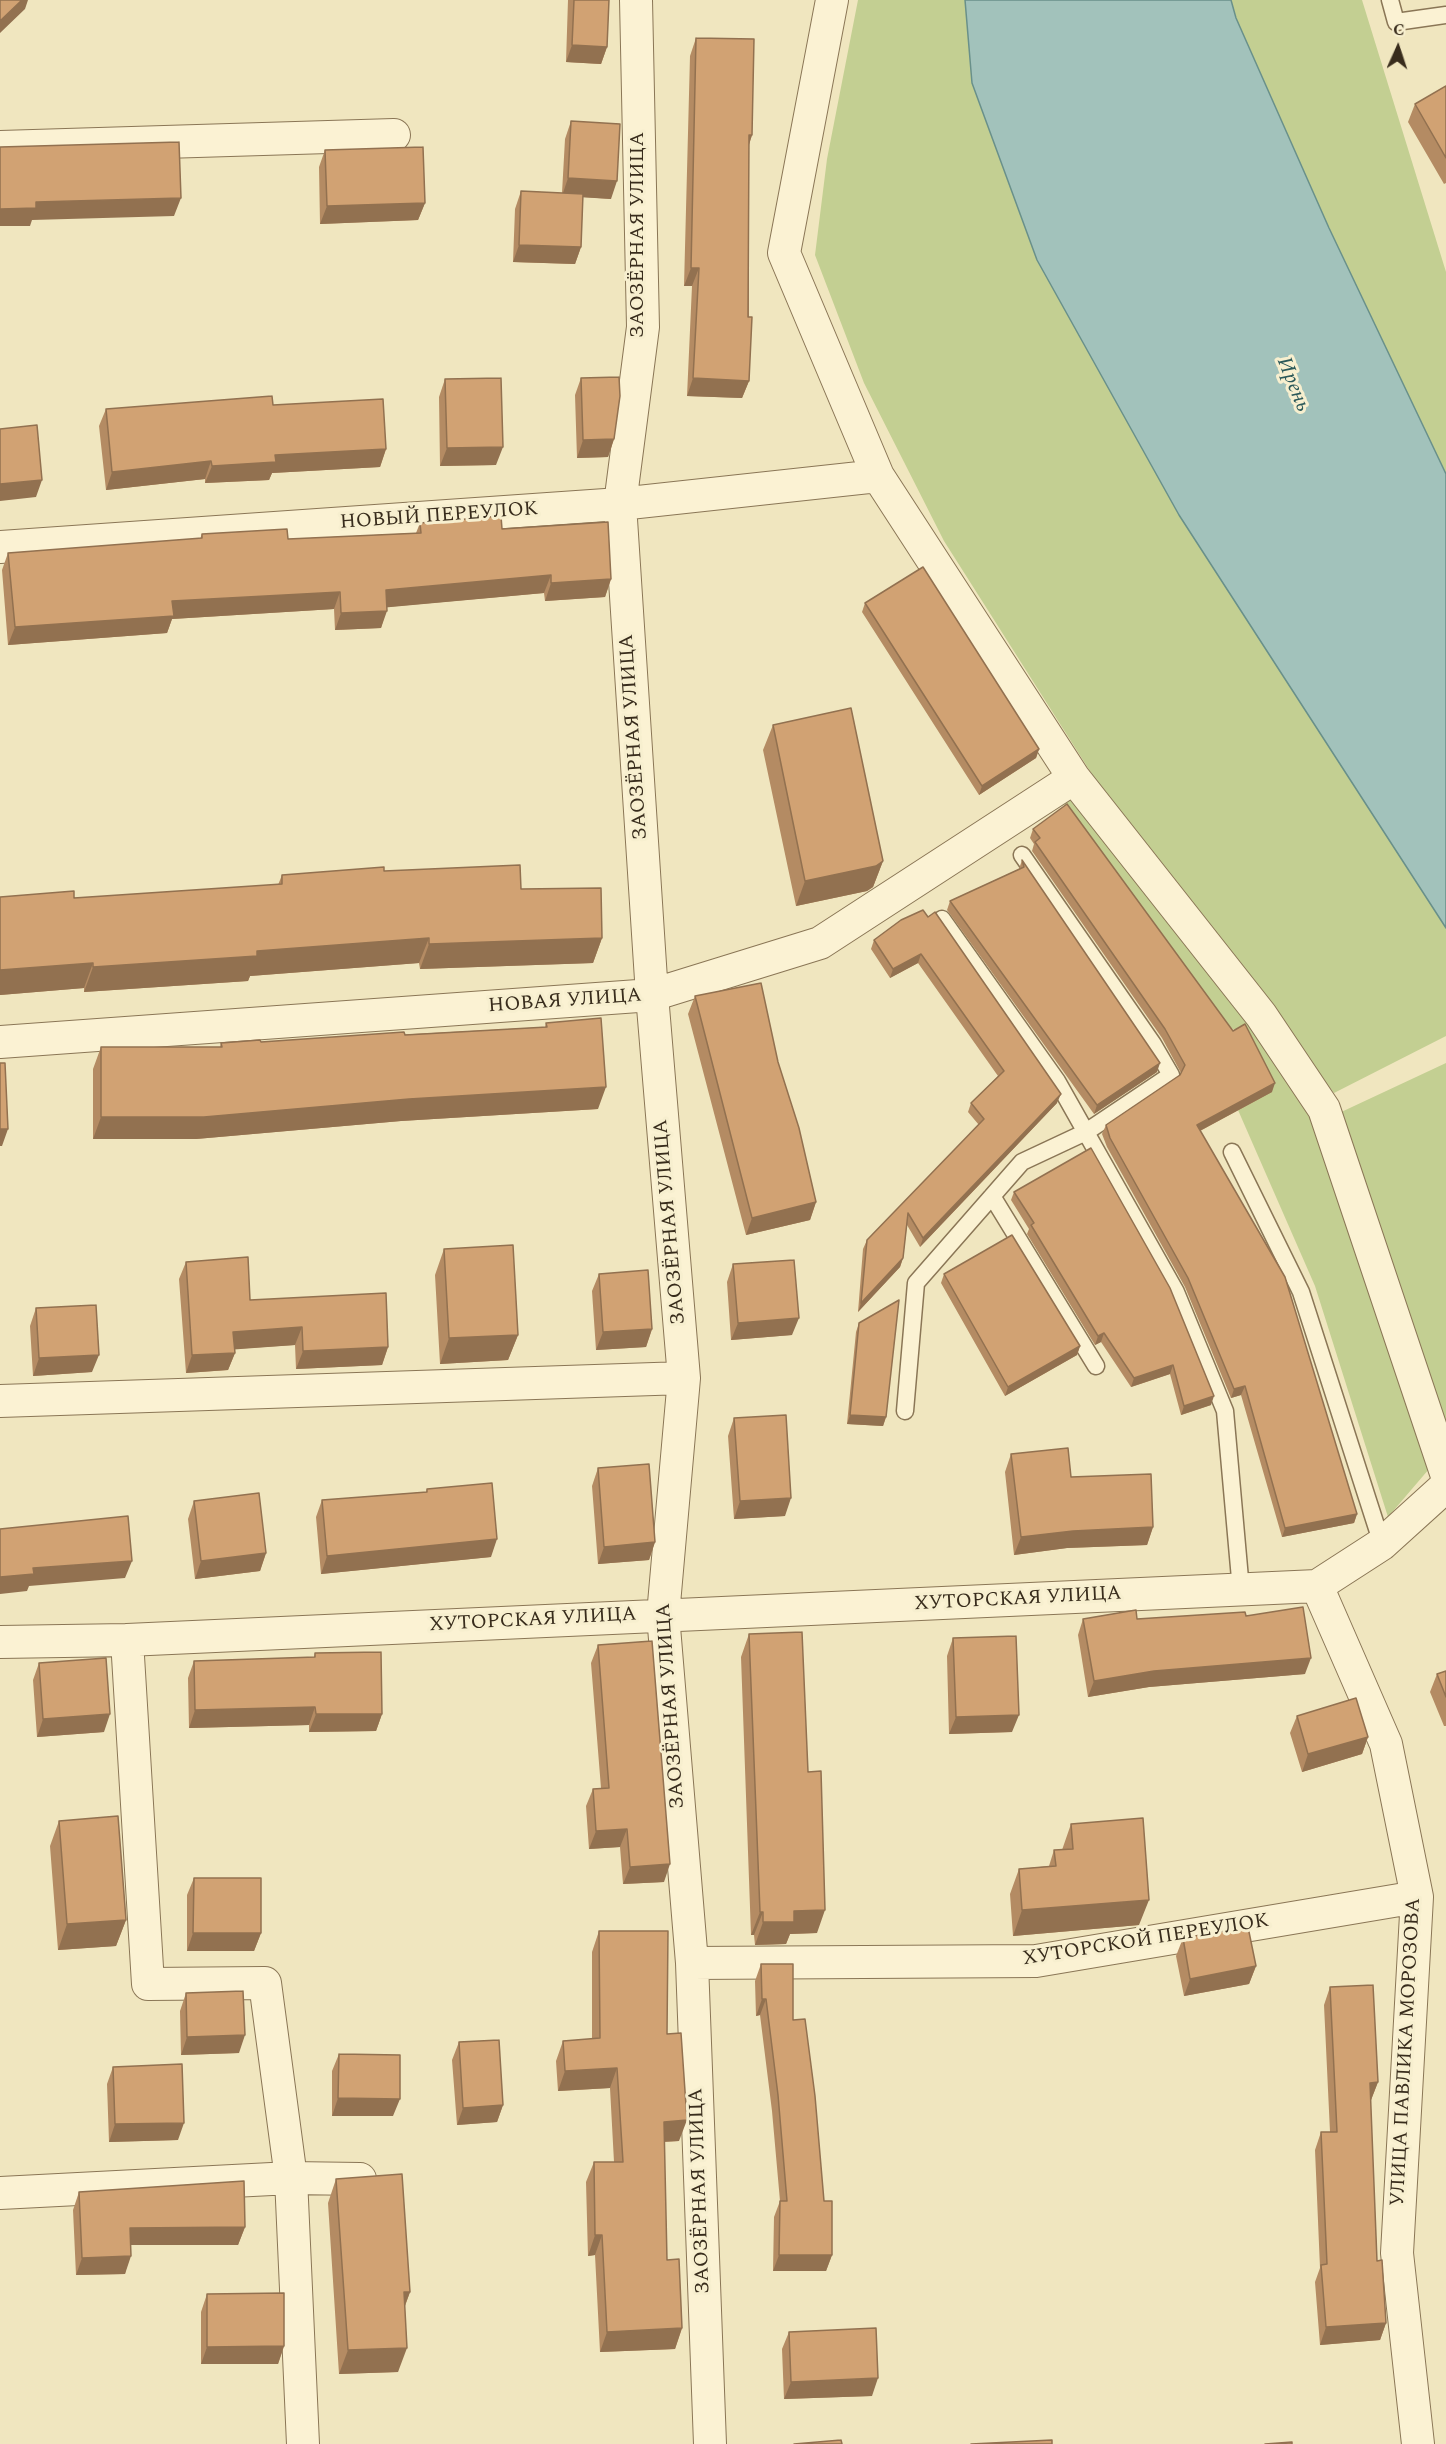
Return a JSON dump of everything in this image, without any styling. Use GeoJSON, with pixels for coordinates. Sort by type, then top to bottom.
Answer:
{"type":"FeatureCollection","features":[{"type":"Feature","properties":{"kind":"street","name":"ЗАОЗЁРНАЯ УЛИЦА"},"geometry":{"type":"LineString","coordinates":[[636,0],[643,327],[620,504],[652,995],[684,1378],[663,1616],[692,1963],[711,2444]]}},
{"type":"Feature","properties":{"kind":"street"},"geometry":{"type":"LineString","coordinates":[[832,0],[784,253],[878,476],[1074,778],[1261,1015],[1324,1109],[1446,1473]]}},
{"type":"Feature","properties":{"kind":"street"},"geometry":{"type":"LineString","coordinates":[[0,147],[394,135]]}},
{"type":"Feature","properties":{"kind":"street","name":"НОВЫЙ ПЕРЕУЛОК"},"geometry":{"type":"LineString","coordinates":[[0,547],[620,504],[878,476]]}},
{"type":"Feature","properties":{"kind":"street","name":"НОВАЯ УЛИЦА"},"geometry":{"type":"LineString","coordinates":[[0,1042],[652,995],[820,943],[1074,778]]}},
{"type":"Feature","properties":{"kind":"street"},"geometry":{"type":"LineString","coordinates":[[0,1401],[684,1378]]}},
{"type":"Feature","properties":{"kind":"street"},"geometry":{"type":"LineString","coordinates":[[1317,1586],[1382,1544],[1446,1486]]}},
{"type":"Feature","properties":{"kind":"street","name":"ХУТОРСКАЯ УЛИЦА"},"geometry":{"type":"LineString","coordinates":[[0,1642],[127,1640],[1317,1586]]}},
{"type":"Feature","properties":{"kind":"street","name":"УЛИЦА ПАВЛИКА МОРОЗОВА"},"geometry":{"type":"LineString","coordinates":[[1317,1586],[1386,1744],[1418,1897],[1397,2253],[1418,2444]]}},
{"type":"Feature","properties":{"kind":"street"},"geometry":{"type":"LineString","coordinates":[[127,1640],[148,1984],[265,1983],[291,2178],[303,2444]]}},
{"type":"Feature","properties":{"kind":"street","name":"ХУТОРСКОЙ ПЕРЕУЛОК"},"geometry":{"type":"LineString","coordinates":[[692,1963],[1036,1961],[1418,1897]]}},
{"type":"Feature","properties":{"kind":"street"},"geometry":{"type":"LineString","coordinates":[[0,2193],[291,2178],[360,2179]]}},
{"type":"Feature","properties":{"kind":"lane"},"geometry":{"type":"LineString","coordinates":[[1390,0],[1396,22],[1446,15]]}},
{"type":"Feature","properties":{"kind":"lane"},"geometry":{"type":"LineString","coordinates":[[905,1411],[916,1283],[1022,1162],[1086,1132],[1172,1076],[1153,1044],[1022,855]]}},
{"type":"Feature","properties":{"kind":"lane"},"geometry":{"type":"LineString","coordinates":[[942,919],[1057,1081],[1176,1292],[1224,1411],[1241,1590]]}},
{"type":"Feature","properties":{"kind":"lane"},"geometry":{"type":"LineString","coordinates":[[1232,1152],[1301,1292],[1382,1544]]}},
{"type":"Feature","properties":{"kind":"lane"},"geometry":{"type":"LineString","coordinates":[[992,1196],[1096,1366]]}},
{"type":"Feature","properties":{"kind":"green space"},"geometry":{"type":"Polygon","coordinates":[[[858,0],[965,0],[972,83],[1037,260],[1179,515],[1446,928],[1446,1036],[1334,1093],[1114,809],[944,541],[864,383],[815,255],[827,159],[858,0]]]}},
{"type":"Feature","properties":{"kind":"green space"},"geometry":{"type":"Polygon","coordinates":[[[1231,0],[1362,0],[1446,272],[1446,474],[1329,228],[1236,18],[1231,0]]]}},
{"type":"Feature","properties":{"kind":"green space"},"geometry":{"type":"Polygon","coordinates":[[[1077,795],[1319,1116],[1435,1462],[1388,1517],[1315,1286],[1238,1110],[1241,1032],[1217,1023],[1063,813],[1065,801],[1077,795]]]}},
{"type":"Feature","properties":{"kind":"green space"},"geometry":{"type":"Polygon","coordinates":[[[1446,1063],[1446,1429],[1337,1114],[1446,1063]]]}},
{"type":"Feature","properties":{"kind":"water","name":"Ирень"},"geometry":{"type":"Polygon","coordinates":[[[965,0],[1231,0],[1236,18],[1329,228],[1446,474],[1446,928],[1179,515],[1037,260],[972,83],[965,0]]]}},
{"type":"Feature","properties":{"kind":"building"},"geometry":{"type":"Polygon","coordinates":[[[0,0],[22,0],[0,21],[0,0]]]}},
{"type":"Feature","properties":{"kind":"building"},"geometry":{"type":"Polygon","coordinates":[[[574,0],[609,0],[607,47],[572,45],[574,0]]]}},
{"type":"Feature","properties":{"kind":"building"},"geometry":{"type":"Polygon","coordinates":[[[696,38],[754,39],[752,135],[749,135],[748,317],[752,317],[749,381],[693,378],[699,268],[691,268],[696,38]]]}},
{"type":"Feature","properties":{"kind":"building"},"geometry":{"type":"Polygon","coordinates":[[[1446,86],[1446,158],[1415,104],[1446,86]]]}},
{"type":"Feature","properties":{"kind":"building"},"geometry":{"type":"Polygon","coordinates":[[[571,121],[620,124],[617,181],[568,178],[571,121]]]}},
{"type":"Feature","properties":{"kind":"building"},"geometry":{"type":"Polygon","coordinates":[[[179,142],[181,198],[36,202],[36,208],[0,209],[0,147],[179,142]]]}},
{"type":"Feature","properties":{"kind":"building"},"geometry":{"type":"Polygon","coordinates":[[[423,147],[425,203],[327,206],[325,150],[423,147]]]}},
{"type":"Feature","properties":{"kind":"building"},"geometry":{"type":"Polygon","coordinates":[[[521,191],[583,194],[581,247],[519,245],[521,191]]]}},
{"type":"Feature","properties":{"kind":"building"},"geometry":{"type":"Polygon","coordinates":[[[619,377],[620,396],[614,439],[583,440],[581,378],[619,377]]]}},
{"type":"Feature","properties":{"kind":"building"},"geometry":{"type":"Polygon","coordinates":[[[501,378],[503,447],[447,448],[445,379],[501,378]]]}},
{"type":"Feature","properties":{"kind":"building"},"geometry":{"type":"Polygon","coordinates":[[[272,396],[273,405],[383,399],[386,449],[275,455],[276,462],[212,466],[211,461],[112,472],[106,409],[272,396]]]}},
{"type":"Feature","properties":{"kind":"building"},"geometry":{"type":"Polygon","coordinates":[[[37,425],[42,480],[0,484],[0,429],[37,425]]]}},
{"type":"Feature","properties":{"kind":"building"},"geometry":{"type":"Polygon","coordinates":[[[501,516],[502,529],[608,522],[611,579],[551,583],[551,575],[386,590],[387,611],[341,613],[340,592],[172,601],[174,616],[15,627],[8,553],[202,538],[202,534],[287,529],[288,539],[421,533],[420,523],[501,516]]]}},
{"type":"Feature","properties":{"kind":"building"},"geometry":{"type":"Polygon","coordinates":[[[923,567],[1039,749],[982,786],[865,603],[923,567]]]}},
{"type":"Feature","properties":{"kind":"building"},"geometry":{"type":"Polygon","coordinates":[[[851,708],[883,861],[876,866],[805,881],[773,725],[851,708]]]}},
{"type":"Feature","properties":{"kind":"building"},"geometry":{"type":"Polygon","coordinates":[[[1067,804],[1233,1031],[1245,1024],[1275,1083],[1197,1125],[1285,1277],[1357,1514],[1285,1528],[1245,1386],[1234,1389],[1188,1278],[1110,1138],[1106,1125],[1180,1075],[1185,1065],[1165,1029],[1035,842],[1040,838],[1033,829],[1067,804]]]}},
{"type":"Feature","properties":{"kind":"building"},"geometry":{"type":"Polygon","coordinates":[[[1022,860],[1160,1063],[1097,1105],[950,901],[1024,867],[1022,860]]]}},
{"type":"Feature","properties":{"kind":"building"},"geometry":{"type":"Polygon","coordinates":[[[520,865],[521,889],[601,888],[602,938],[429,944],[429,938],[257,951],[257,956],[93,967],[93,963],[0,970],[0,897],[74,891],[74,898],[282,884],[282,875],[384,867],[384,871],[520,865]]]}},
{"type":"Feature","properties":{"kind":"building"},"geometry":{"type":"Polygon","coordinates":[[[923,910],[928,917],[935,912],[1061,1094],[923,1238],[908,1213],[903,1258],[861,1303],[867,1240],[984,1119],[971,1103],[1004,1071],[921,954],[893,969],[874,940],[901,920],[923,910]]]}},
{"type":"Feature","properties":{"kind":"building"},"geometry":{"type":"Polygon","coordinates":[[[761,983],[778,1062],[799,1128],[816,1202],[752,1218],[695,996],[761,983]]]}},
{"type":"Feature","properties":{"kind":"building"},"geometry":{"type":"Polygon","coordinates":[[[601,1018],[606,1087],[409,1099],[204,1117],[101,1117],[101,1047],[222,1047],[221,1043],[260,1040],[261,1042],[404,1032],[405,1035],[547,1027],[546,1023],[601,1018]]]}},
{"type":"Feature","properties":{"kind":"building"},"geometry":{"type":"Polygon","coordinates":[[[0,1063],[5,1063],[8,1129],[0,1129],[0,1063]]]}},
{"type":"Feature","properties":{"kind":"building"},"geometry":{"type":"Polygon","coordinates":[[[1091,1148],[1170,1288],[1214,1396],[1184,1406],[1173,1365],[1134,1378],[1104,1333],[1098,1336],[1031,1225],[1034,1223],[1014,1192],[1091,1148]]]}},
{"type":"Feature","properties":{"kind":"building"},"geometry":{"type":"Polygon","coordinates":[[[1012,1235],[1080,1346],[1008,1387],[944,1274],[1012,1235]]]}},
{"type":"Feature","properties":{"kind":"building"},"geometry":{"type":"Polygon","coordinates":[[[513,1245],[518,1335],[449,1338],[444,1249],[513,1245]]]}},
{"type":"Feature","properties":{"kind":"building"},"geometry":{"type":"Polygon","coordinates":[[[248,1257],[250,1300],[386,1293],[388,1347],[303,1351],[302,1327],[233,1332],[235,1353],[192,1355],[186,1262],[248,1257]]]}},
{"type":"Feature","properties":{"kind":"building"},"geometry":{"type":"Polygon","coordinates":[[[794,1260],[799,1318],[738,1323],[733,1264],[794,1260]]]}},
{"type":"Feature","properties":{"kind":"building"},"geometry":{"type":"Polygon","coordinates":[[[648,1270],[652,1329],[603,1332],[599,1274],[648,1270]]]}},
{"type":"Feature","properties":{"kind":"building"},"geometry":{"type":"Polygon","coordinates":[[[899,1300],[886,1417],[850,1415],[859,1323],[899,1300]]]}},
{"type":"Feature","properties":{"kind":"building"},"geometry":{"type":"Polygon","coordinates":[[[96,1305],[99,1355],[39,1358],[36,1308],[96,1305]]]}},
{"type":"Feature","properties":{"kind":"building"},"geometry":{"type":"Polygon","coordinates":[[[786,1415],[791,1498],[740,1501],[734,1418],[786,1415]]]}},
{"type":"Feature","properties":{"kind":"building"},"geometry":{"type":"Polygon","coordinates":[[[1068,1448],[1071,1477],[1151,1474],[1153,1527],[1073,1531],[1021,1537],[1011,1454],[1068,1448]]]}},
{"type":"Feature","properties":{"kind":"building"},"geometry":{"type":"Polygon","coordinates":[[[649,1464],[655,1542],[604,1547],[598,1468],[649,1464]]]}},
{"type":"Feature","properties":{"kind":"building"},"geometry":{"type":"Polygon","coordinates":[[[492,1483],[497,1539],[327,1556],[322,1500],[427,1492],[427,1489],[492,1483]]]}},
{"type":"Feature","properties":{"kind":"building"},"geometry":{"type":"Polygon","coordinates":[[[259,1493],[266,1553],[201,1561],[194,1501],[259,1493]]]}},
{"type":"Feature","properties":{"kind":"building"},"geometry":{"type":"Polygon","coordinates":[[[128,1516],[132,1561],[33,1568],[34,1574],[0,1577],[0,1529],[128,1516]]]}},
{"type":"Feature","properties":{"kind":"building"},"geometry":{"type":"Polygon","coordinates":[[[1303,1607],[1311,1658],[1154,1671],[1094,1681],[1083,1619],[1136,1610],[1137,1619],[1245,1612],[1246,1616],[1303,1607]]]}},
{"type":"Feature","properties":{"kind":"building"},"geometry":{"type":"Polygon","coordinates":[[[802,1632],[808,1772],[821,1771],[825,1910],[794,1911],[794,1922],[763,1922],[763,1912],[760,1912],[749,1634],[802,1632]]]}},
{"type":"Feature","properties":{"kind":"building"},"geometry":{"type":"Polygon","coordinates":[[[1016,1636],[1019,1715],[956,1717],[953,1638],[1016,1636]]]}},
{"type":"Feature","properties":{"kind":"building"},"geometry":{"type":"Polygon","coordinates":[[[652,1641],[670,1864],[630,1867],[627,1829],[596,1831],[593,1789],[609,1788],[598,1645],[652,1641]]]}},
{"type":"Feature","properties":{"kind":"building"},"geometry":{"type":"Polygon","coordinates":[[[381,1652],[382,1714],[316,1714],[315,1707],[195,1710],[194,1661],[315,1657],[315,1653],[381,1652]]]}},
{"type":"Feature","properties":{"kind":"building"},"geometry":{"type":"Polygon","coordinates":[[[106,1658],[110,1714],[43,1719],[39,1663],[106,1658]]]}},
{"type":"Feature","properties":{"kind":"building"},"geometry":{"type":"Polygon","coordinates":[[[1446,1671],[1446,1697],[1437,1674],[1446,1671]]]}},
{"type":"Feature","properties":{"kind":"building"},"geometry":{"type":"Polygon","coordinates":[[[1356,1698],[1368,1737],[1308,1754],[1297,1716],[1356,1698]]]}},
{"type":"Feature","properties":{"kind":"building"},"geometry":{"type":"Polygon","coordinates":[[[118,1816],[126,1920],[67,1924],[59,1821],[118,1816]]]}},
{"type":"Feature","properties":{"kind":"building"},"geometry":{"type":"Polygon","coordinates":[[[1143,1818],[1149,1900],[1022,1910],[1019,1869],[1056,1866],[1054,1850],[1073,1849],[1071,1824],[1143,1818]]]}},
{"type":"Feature","properties":{"kind":"building"},"geometry":{"type":"Polygon","coordinates":[[[194,1878],[261,1878],[261,1933],[193,1933],[194,1878]]]}},
{"type":"Feature","properties":{"kind":"building"},"geometry":{"type":"Polygon","coordinates":[[[1248,1927],[1256,1966],[1190,1979],[1183,1938],[1248,1927]]]}},
{"type":"Feature","properties":{"kind":"building"},"geometry":{"type":"Polygon","coordinates":[[[599,1931],[668,1931],[667,2034],[681,2033],[687,2120],[664,2122],[667,2260],[679,2259],[682,2328],[607,2332],[602,2235],[595,2235],[594,2162],[623,2162],[617,2068],[565,2071],[563,2041],[600,2038],[599,1931]]]}},
{"type":"Feature","properties":{"kind":"building"},"geometry":{"type":"Polygon","coordinates":[[[761,1964],[793,1964],[793,2020],[805,2019],[815,2096],[824,2201],[832,2201],[832,2255],[779,2255],[780,2201],[787,2201],[778,2095],[766,1999],[762,1999],[761,1964]]]}},
{"type":"Feature","properties":{"kind":"building"},"geometry":{"type":"Polygon","coordinates":[[[1373,1985],[1378,2082],[1370,2083],[1377,2261],[1382,2260],[1386,2323],[1326,2327],[1321,2265],[1327,2264],[1321,2132],[1337,2132],[1330,1987],[1373,1985]]]}},
{"type":"Feature","properties":{"kind":"building"},"geometry":{"type":"Polygon","coordinates":[[[243,1991],[245,2035],[187,2037],[186,1993],[243,1991]]]}},
{"type":"Feature","properties":{"kind":"building"},"geometry":{"type":"Polygon","coordinates":[[[499,2040],[503,2105],[463,2108],[459,2042],[499,2040]]]}},
{"type":"Feature","properties":{"kind":"building"},"geometry":{"type":"Polygon","coordinates":[[[339,2054],[400,2055],[400,2099],[338,2098],[339,2054]]]}},
{"type":"Feature","properties":{"kind":"building"},"geometry":{"type":"Polygon","coordinates":[[[182,2064],[184,2123],[115,2124],[113,2067],[182,2064]]]}},
{"type":"Feature","properties":{"kind":"building"},"geometry":{"type":"Polygon","coordinates":[[[402,2174],[410,2292],[404,2292],[407,2348],[348,2350],[336,2179],[402,2174]]]}},
{"type":"Feature","properties":{"kind":"building"},"geometry":{"type":"Polygon","coordinates":[[[244,2181],[245,2227],[130,2228],[131,2256],[82,2258],[79,2192],[244,2181]]]}},
{"type":"Feature","properties":{"kind":"building"},"geometry":{"type":"Polygon","coordinates":[[[284,2293],[284,2346],[207,2347],[207,2294],[284,2293]]]}},
{"type":"Feature","properties":{"kind":"building"},"geometry":{"type":"Polygon","coordinates":[[[876,2328],[878,2378],[791,2382],[789,2332],[876,2328]]]}},
{"type":"Feature","properties":{"kind":"building"},"geometry":{"type":"Polygon","coordinates":[[[841,2440],[842,2444],[794,2444],[841,2440]]]}},
{"type":"Feature","properties":{"kind":"building"},"geometry":{"type":"Polygon","coordinates":[[[1052,2440],[1052,2444],[971,2444],[1052,2440]]]}},
{"type":"Feature","properties":{"kind":"building"},"geometry":{"type":"Polygon","coordinates":[[[1292,2442],[1292,2444],[1265,2444],[1292,2442]]]}}]}
